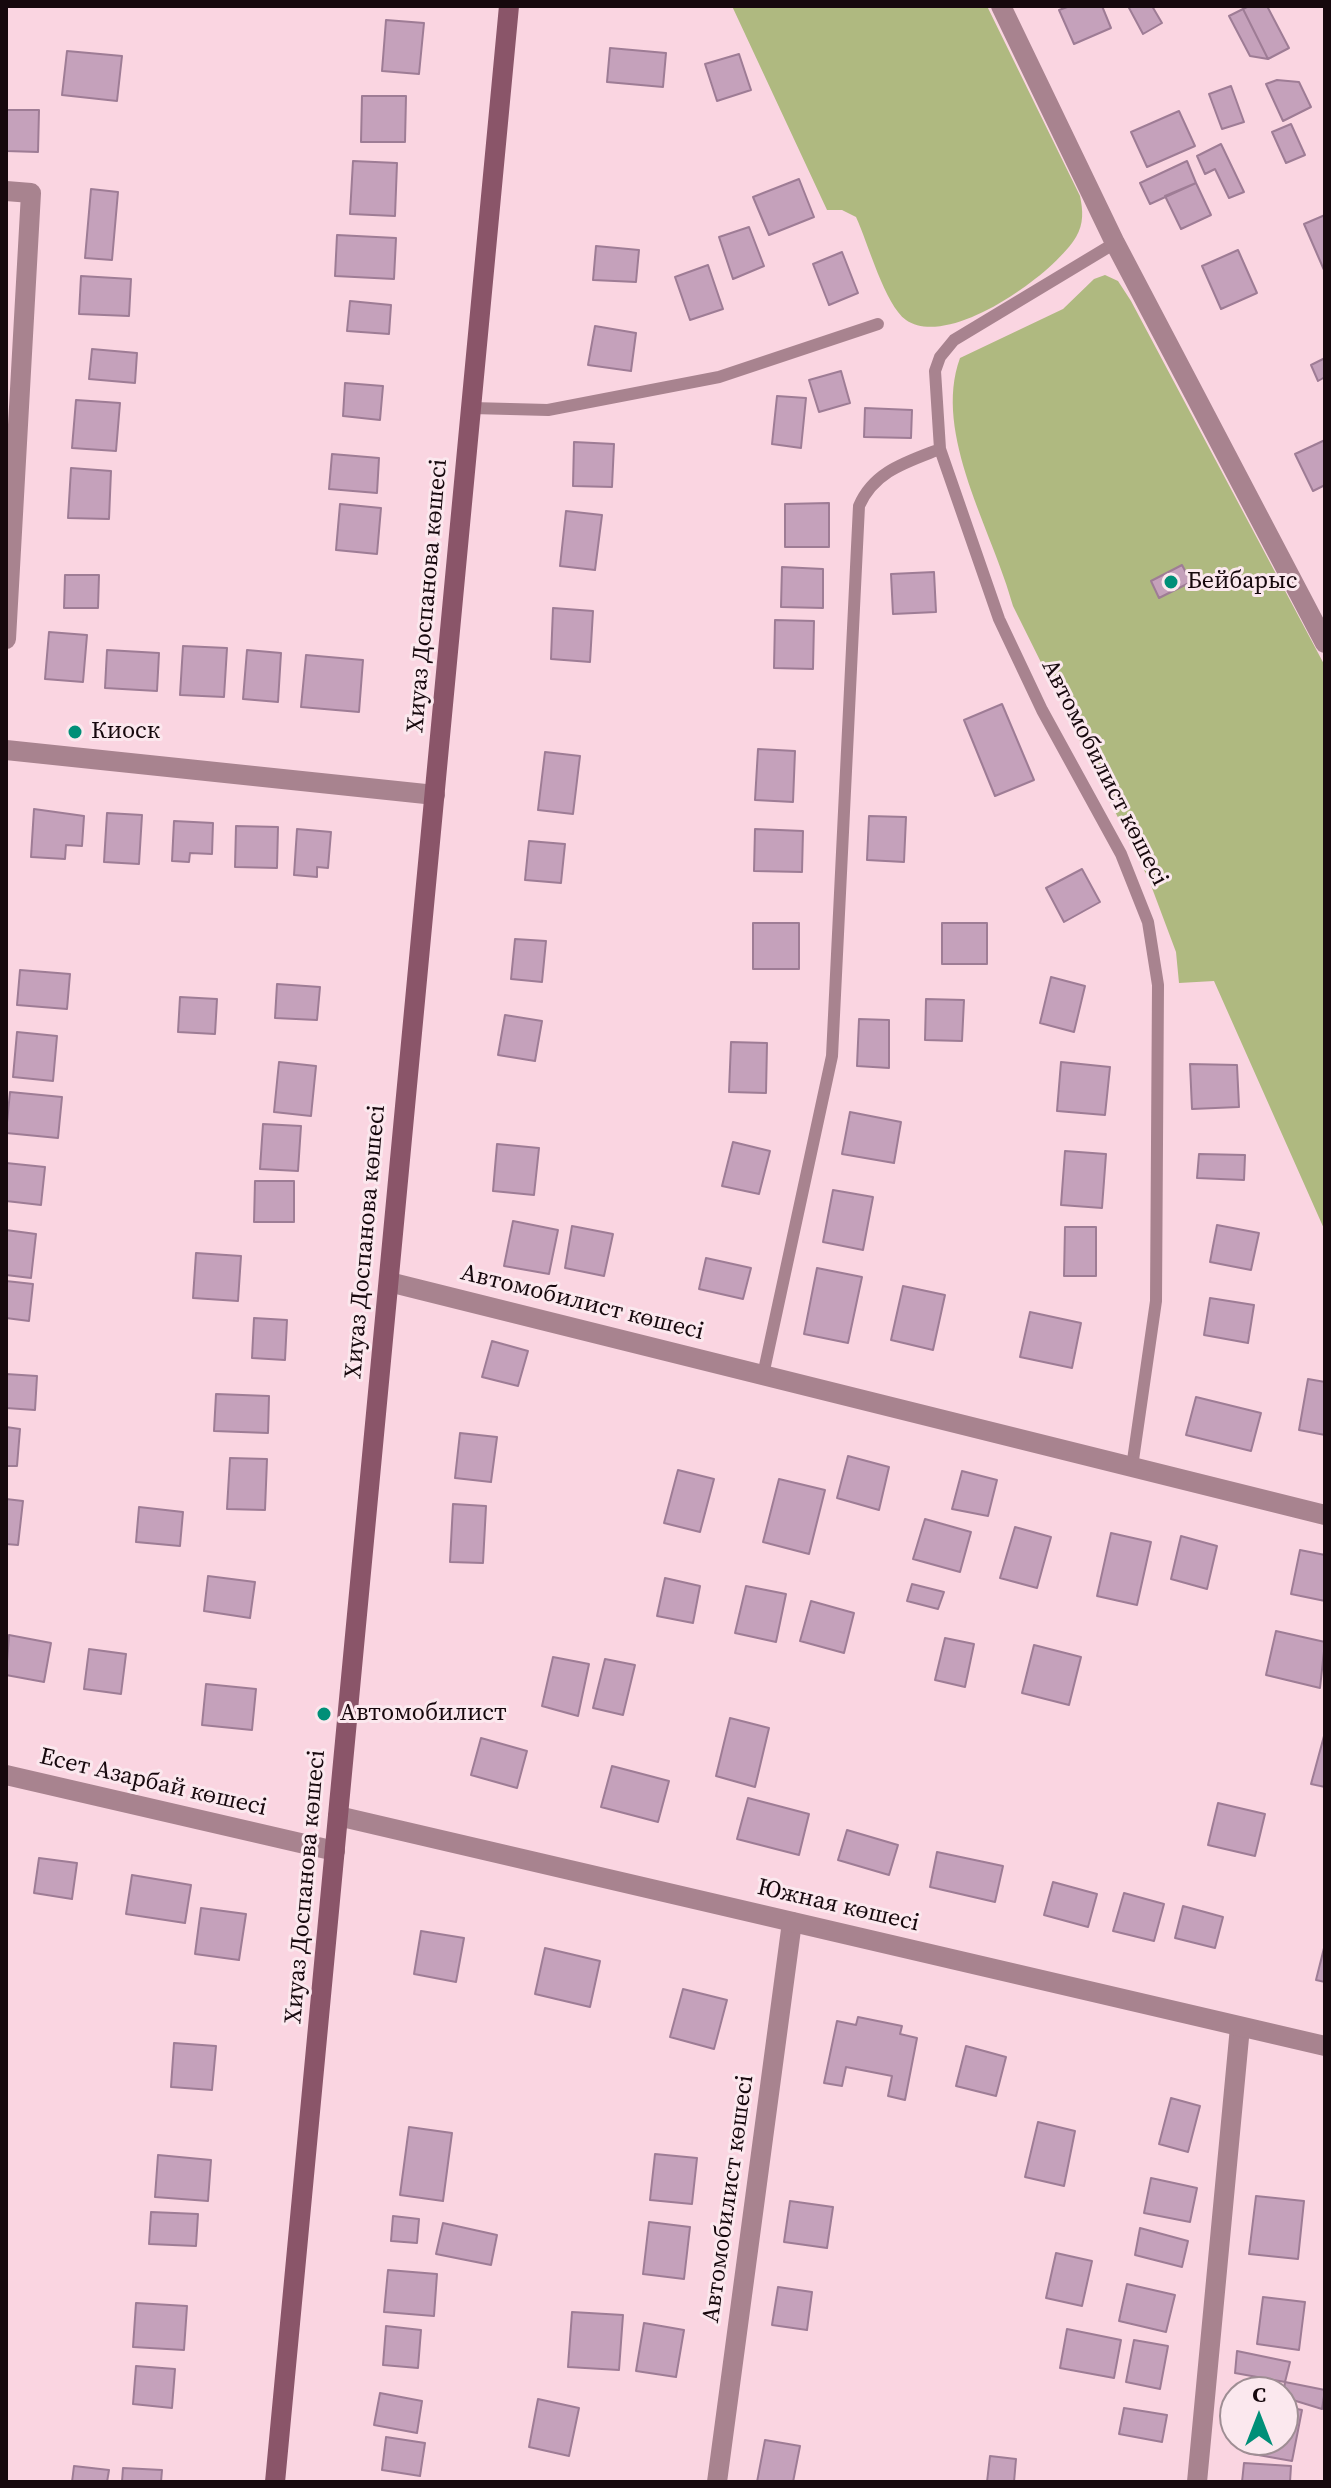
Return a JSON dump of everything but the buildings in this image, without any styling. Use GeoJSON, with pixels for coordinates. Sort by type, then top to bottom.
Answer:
{"type":"FeatureCollection","features":[{"type":"Feature","properties":{"kind":"main road","name":"Хиуаз Доспанова көшесі"},"geometry":{"type":"LineString","coordinates":[[275,2482],[509,6]]}},
{"type":"Feature","properties":{"kind":"street"},"geometry":{"type":"LineString","coordinates":[[1001,6],[1115,243],[1325,643]]}},
{"type":"Feature","properties":{"kind":"street"},"geometry":{"type":"LineString","coordinates":[[6,191],[31,193],[6,639]]}},
{"type":"Feature","properties":{"kind":"street"},"geometry":{"type":"LineString","coordinates":[[6,750],[435,795]]}},
{"type":"Feature","properties":{"kind":"street","name":"Автомобилист көшесі"},"geometry":{"type":"LineString","coordinates":[[389,1282],[1325,1515]]}},
{"type":"Feature","properties":{"kind":"street","name":"Есет Азарбай көшесі"},"geometry":{"type":"LineString","coordinates":[[6,1775],[335,1851]]}},
{"type":"Feature","properties":{"kind":"street","name":"Южная көшесі"},"geometry":{"type":"LineString","coordinates":[[338,1816],[1325,2046]]}},
{"type":"Feature","properties":{"kind":"street","name":"Автомобилист көшесі"},"geometry":{"type":"LineString","coordinates":[[717,2482],[792,1922]]}},
{"type":"Feature","properties":{"kind":"street"},"geometry":{"type":"LineString","coordinates":[[1197,2482],[1240,2027]]}},
{"type":"Feature","properties":{"kind":"lane","name":"Автомобилист көшесі"},"geometry":{"type":"LineString","coordinates":[[1115,243],[954,340],[935,371],[940,449],[999,619],[1042,710],[1121,854],[1148,922],[1158,985],[1156,1301],[1132,1467]]}},
{"type":"Feature","properties":{"kind":"lane"},"geometry":{"type":"LineString","coordinates":[[472,408],[548,410],[719,377],[878,324]]}},
{"type":"Feature","properties":{"kind":"lane"},"geometry":{"type":"LineString","coordinates":[[763,1375],[832,1056],[859,506],[866,489],[879,476],[940,449]]}},
{"type":"Feature","properties":{"kind":"green space"},"geometry":{"type":"Polygon","coordinates":[[[732,6],[987,6],[1080,196],[1082,217],[1076,237],[1046,270],[999,304],[973,317],[948,325],[925,327],[906,320],[884,288],[856,217],[842,210],[827,210],[732,6]]]}},
{"type":"Feature","properties":{"kind":"green space"},"geometry":{"type":"Polygon","coordinates":[[[1105,275],[1118,281],[1131,301],[1325,666],[1325,1231],[1214,981],[1179,983],[1176,952],[1149,880],[1013,606],[959,450],[953,387],[960,358],[1063,309],[1094,279],[1105,275]]]}},
{"type":"Feature","properties":{"kind":"place","name":"Бейбарыс"},"geometry":{"type":"Point","coordinates":[1171,582]}},
{"type":"Feature","properties":{"kind":"place","name":"Киоск"},"geometry":{"type":"Point","coordinates":[75,732]}},
{"type":"Feature","properties":{"kind":"place","name":"Автомобилист"},"geometry":{"type":"Point","coordinates":[324,1714]}}]}
